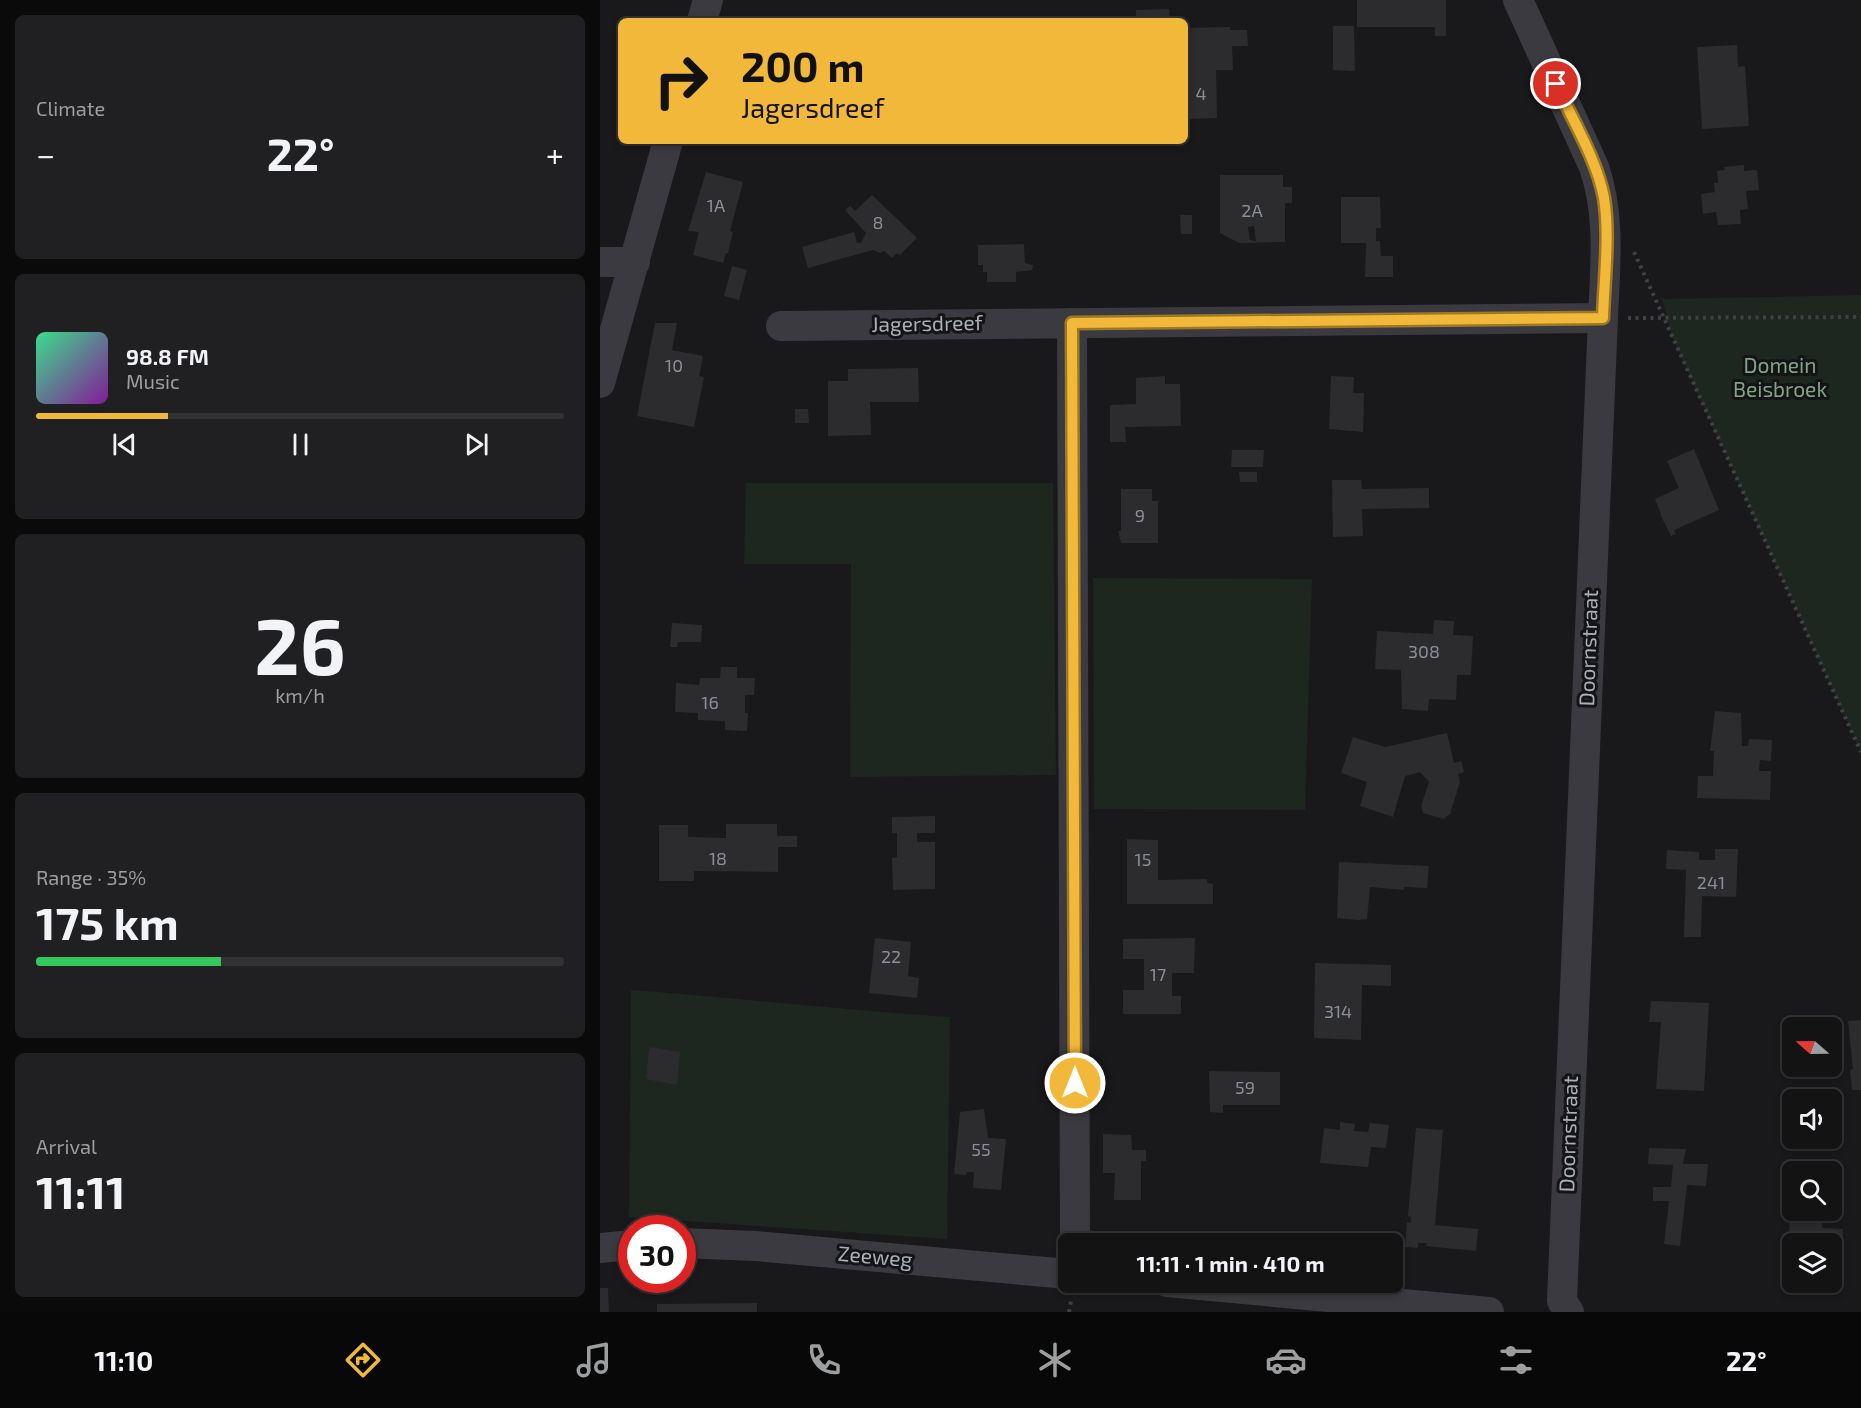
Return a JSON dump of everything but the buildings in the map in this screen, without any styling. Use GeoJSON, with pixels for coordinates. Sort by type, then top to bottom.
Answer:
{"type":"FeatureCollection","features":[{"type":"Feature","properties":{"kind":"street"},"geometry":{"type":"LineString","coordinates":[[703,18],[708,0]]}},
{"type":"Feature","properties":{"kind":"street","name":"Doornstraat"},"geometry":{"type":"LineString","coordinates":[[1518,0],[1600,184],[1604,199],[1606,227],[1562,1300],[1569,1312]]}},
{"type":"Feature","properties":{"kind":"street"},"geometry":{"type":"LineString","coordinates":[[600,383],[667,144]]}},
{"type":"Feature","properties":{"kind":"street"},"geometry":{"type":"LineString","coordinates":[[600,262],[635,262]]}},
{"type":"Feature","properties":{"kind":"street","name":"Jagersdreef"},"geometry":{"type":"LineString","coordinates":[[781,326],[1603,318]]}},
{"type":"Feature","properties":{"kind":"street"},"geometry":{"type":"LineString","coordinates":[[1072,323],[1075,1233]]}},
{"type":"Feature","properties":{"kind":"street","name":"Zeeweg"},"geometry":{"type":"LineString","coordinates":[[696,1244],[755,1246],[1058,1273]]}},
{"type":"Feature","properties":{"kind":"street"},"geometry":{"type":"LineString","coordinates":[[600,1248],[618,1246]]}},
{"type":"Feature","properties":{"kind":"street"},"geometry":{"type":"LineString","coordinates":[[1285,1293],[1489,1312]]}},
{"type":"Feature","properties":{"kind":"path"},"geometry":{"type":"LineString","coordinates":[[1629,243],[1861,752]]}},
{"type":"Feature","properties":{"kind":"path"},"geometry":{"type":"LineString","coordinates":[[1603,318],[1861,317]]}},
{"type":"Feature","properties":{"kind":"green space","name":"Domein Beisbroek"},"geometry":{"type":"Polygon","coordinates":[[[1861,295],[1861,752],[1672,337],[1662,299],[1861,295]]]}},
{"type":"Feature","properties":{"kind":"green space"},"geometry":{"type":"Polygon","coordinates":[[[746,483],[1053,483],[1056,775],[850,777],[851,564],[744,564],[746,483]]]}},
{"type":"Feature","properties":{"kind":"green space"},"geometry":{"type":"Polygon","coordinates":[[[1093,578],[1312,579],[1305,810],[1094,809],[1093,578]]]}},
{"type":"Feature","properties":{"kind":"green space"},"geometry":{"type":"Polygon","coordinates":[[[631,990],[950,1017],[947,1239],[696,1222],[696,1215],[629,1215],[631,990]]]}},
{"type":"Feature","properties":{"kind":"route"},"geometry":{"type":"LineString","coordinates":[[1075,1083],[1072,323],[1603,318],[1606,227],[1604,199],[1594,167],[1556,84]]}}]}
